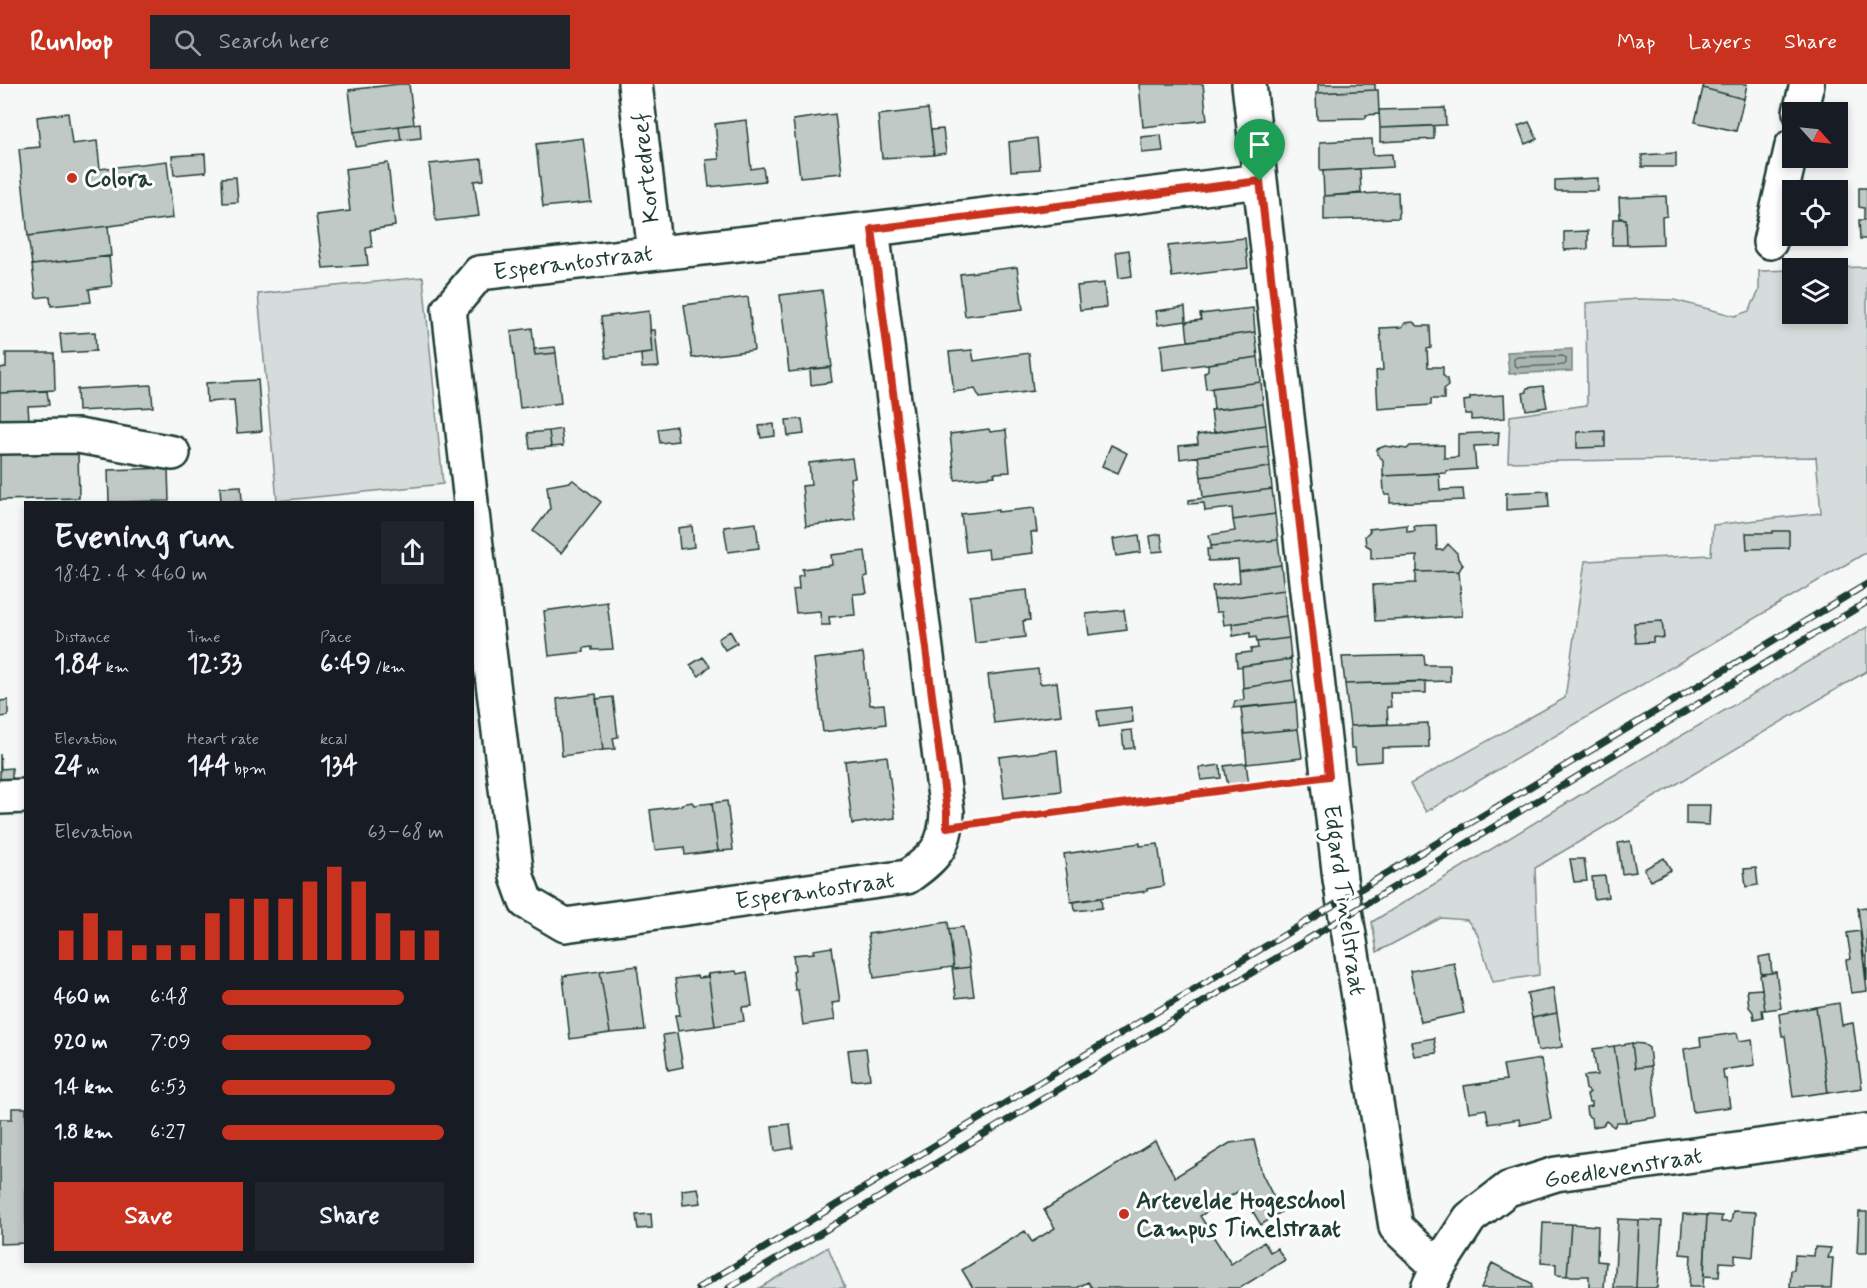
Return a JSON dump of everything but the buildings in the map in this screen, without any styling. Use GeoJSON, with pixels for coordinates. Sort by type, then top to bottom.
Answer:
{"type":"FeatureCollection","features":[{"type":"Feature","properties":{"kind":"street","name":"Kortedreef"},"geometry":{"type":"LineString","coordinates":[[635,84],[655,252]]}},
{"type":"Feature","properties":{"kind":"street","name":"Edgard Tinelstraat"},"geometry":{"type":"LineString","coordinates":[[1249,84],[1350,951],[1396,1227],[1433,1278]]}},
{"type":"Feature","properties":{"kind":"street"},"geometry":{"type":"LineString","coordinates":[[1802,102],[1807,84]]}},
{"type":"Feature","properties":{"kind":"street"},"geometry":{"type":"LineString","coordinates":[[1770,242],[1787,168]]}},
{"type":"Feature","properties":{"kind":"street","name":"Esperantostraat"},"geometry":{"type":"LineString","coordinates":[[471,501],[449,309],[479,273],[872,229],[1260,181]]}},
{"type":"Feature","properties":{"kind":"street","name":"Esperantostraat"},"geometry":{"type":"LineString","coordinates":[[474,547],[486,754],[517,877],[526,902],[565,925],[907,877],[932,859],[942,845],[947,827],[946,800],[872,229]]}},
{"type":"Feature","properties":{"kind":"street"},"geometry":{"type":"LineString","coordinates":[[0,437],[78,436],[173,453]]}},
{"type":"Feature","properties":{"kind":"street"},"geometry":{"type":"LineString","coordinates":[[0,797],[24,796]]}},
{"type":"Feature","properties":{"kind":"street","name":"Goedlevenstraat"},"geometry":{"type":"LineString","coordinates":[[1433,1278],[1470,1218],[1508,1189],[1556,1174],[1867,1131]]}},
{"type":"Feature","properties":{"kind":"path"},"geometry":{"type":"LineString","coordinates":[[947,827],[1329,776]]}},
{"type":"Feature","properties":{"kind":"shaded area"},"geometry":{"type":"Polygon","coordinates":[[[1867,267],[1867,552],[1426,812],[1410,784],[1565,698],[1585,561],[1711,555],[1713,525],[1821,513],[1816,457],[1508,462],[1510,416],[1587,405],[1586,303],[1637,299],[1674,300],[1735,316],[1749,311],[1759,291],[1759,271],[1782,270],[1782,324],[1848,324],[1848,268],[1867,267]]]}},
{"type":"Feature","properties":{"kind":"shaded area"},"geometry":{"type":"Polygon","coordinates":[[[423,277],[443,484],[277,501],[258,294],[423,277]]]}},
{"type":"Feature","properties":{"kind":"shaded area"},"geometry":{"type":"Polygon","coordinates":[[[1867,627],[1867,671],[1535,868],[1539,975],[1493,982],[1477,933],[1467,920],[1441,918],[1377,952],[1372,922],[1580,795],[1867,627]]]}},
{"type":"Feature","properties":{"kind":"shaded area"},"geometry":{"type":"Polygon","coordinates":[[[828,1247],[845,1288],[759,1288],[828,1247]]]}},
{"type":"Feature","properties":{"kind":"water"},"geometry":{"type":"Polygon","coordinates":[[[1572,349],[1572,371],[1509,374],[1507,352],[1572,349]]]}},
{"type":"Feature","properties":{"kind":"railway"},"geometry":{"type":"LineString","coordinates":[[698,1288],[1867,584]]}},
{"type":"Feature","properties":{"kind":"railway"},"geometry":{"type":"LineString","coordinates":[[729,1288],[1867,602]]}},
{"type":"Feature","properties":{"kind":"place","name":"Colora"},"geometry":{"type":"Point","coordinates":[72,178]}},
{"type":"Feature","properties":{"kind":"place","name":"Artevelde Hogeschool Campus Tinelstraat"},"geometry":{"type":"Point","coordinates":[1124,1214]}},
{"type":"Feature","properties":{"kind":"route"},"geometry":{"type":"LineString","coordinates":[[1260,181],[1329,776],[947,827],[947,812],[872,229],[1260,181]]}}]}
